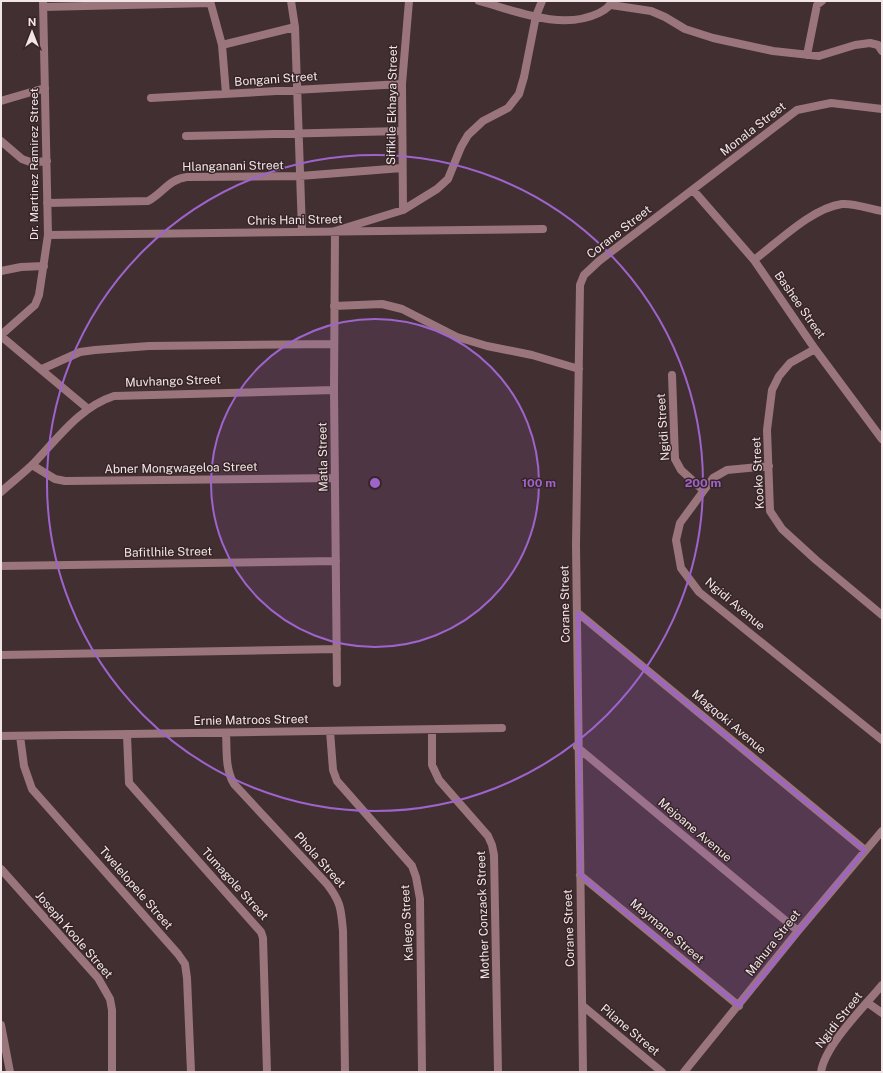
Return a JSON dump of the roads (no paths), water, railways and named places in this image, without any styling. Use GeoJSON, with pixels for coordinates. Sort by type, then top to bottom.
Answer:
{"type":"FeatureCollection","features":[{"type":"Feature","properties":{"kind":"street"},"geometry":{"type":"LineString","coordinates":[[291,1],[295,27],[302,232]]}},
{"type":"Feature","properties":{"kind":"street","name":"Sifikile Ekhaya Street"},"geometry":{"type":"LineString","coordinates":[[403,210],[402,84],[409,1]]}},
{"type":"Feature","properties":{"kind":"street"},"geometry":{"type":"LineString","coordinates":[[479,1],[536,16],[561,20],[583,18],[598,13],[611,3],[650,11],[665,17],[685,29],[713,38],[773,51],[819,56],[831,54],[855,45],[870,43],[878,45],[882,51]]}},
{"type":"Feature","properties":{"kind":"street"},"geometry":{"type":"LineString","coordinates":[[335,231],[403,210],[437,189],[448,179],[461,147],[468,135],[483,121],[508,108],[519,94],[524,77],[536,16],[542,1]]}},
{"type":"Feature","properties":{"kind":"street"},"geometry":{"type":"LineString","coordinates":[[807,55],[817,5],[822,1]]}},
{"type":"Feature","properties":{"kind":"street"},"geometry":{"type":"LineString","coordinates":[[43,4],[210,2],[222,45],[226,94]]}},
{"type":"Feature","properties":{"kind":"street","name":"Dr. Martinez Ramirez Street"},"geometry":{"type":"LineString","coordinates":[[1,336],[35,305],[39,295],[48,235],[43,4]]}},
{"type":"Feature","properties":{"kind":"street"},"geometry":{"type":"LineString","coordinates":[[222,45],[295,27]]}},
{"type":"Feature","properties":{"kind":"street","name":"Bongani Street"},"geometry":{"type":"LineString","coordinates":[[151,98],[402,84]]}},
{"type":"Feature","properties":{"kind":"street"},"geometry":{"type":"LineString","coordinates":[[1,101],[45,88]]}},
{"type":"Feature","properties":{"kind":"street","name":"Monala Street"},"geometry":{"type":"LineString","coordinates":[[693,190],[797,110],[831,103],[882,109]]}},
{"type":"Feature","properties":{"kind":"street"},"geometry":{"type":"LineString","coordinates":[[186,136],[402,131]]}},
{"type":"Feature","properties":{"kind":"street"},"geometry":{"type":"LineString","coordinates":[[1,140],[22,159],[30,162],[47,161]]}},
{"type":"Feature","properties":{"kind":"street","name":"Hlanganani Street"},"geometry":{"type":"LineString","coordinates":[[48,204],[148,202],[156,198],[175,179],[187,177],[300,176],[402,168]]}},
{"type":"Feature","properties":{"kind":"street","name":"Bashee Street"},"geometry":{"type":"LineString","coordinates":[[693,190],[754,260],[815,349],[882,438]]}},
{"type":"Feature","properties":{"kind":"street","name":"Corane Street"},"geometry":{"type":"LineString","coordinates":[[583,1072],[583,1006],[577,747],[578,614],[576,545],[580,285],[584,275],[599,261],[693,190]]}},
{"type":"Feature","properties":{"kind":"street"},"geometry":{"type":"LineString","coordinates":[[754,260],[810,218],[826,208],[844,204],[882,211]]}},
{"type":"Feature","properties":{"kind":"street","name":"Chris Hani Street"},"geometry":{"type":"LineString","coordinates":[[48,235],[543,229]]}},
{"type":"Feature","properties":{"kind":"street","name":"Matla Street"},"geometry":{"type":"LineString","coordinates":[[335,231],[334,390],[337,683]]}},
{"type":"Feature","properties":{"kind":"street"},"geometry":{"type":"LineString","coordinates":[[1,271],[21,267],[44,266]]}},
{"type":"Feature","properties":{"kind":"street"},"geometry":{"type":"LineString","coordinates":[[334,306],[382,304],[402,309],[457,337],[487,346],[532,355],[579,369]]}},
{"type":"Feature","properties":{"kind":"street"},"geometry":{"type":"LineString","coordinates":[[1,336],[87,408]]}},
{"type":"Feature","properties":{"kind":"street"},"geometry":{"type":"LineString","coordinates":[[42,369],[80,352],[95,350],[149,346],[334,344]]}},
{"type":"Feature","properties":{"kind":"street","name":"Kooko Street"},"geometry":{"type":"LineString","coordinates":[[815,349],[790,363],[779,376],[772,390],[767,430],[770,511],[776,521],[816,560],[882,615]]}},
{"type":"Feature","properties":{"kind":"street","name":"Ngidi Street"},"geometry":{"type":"LineString","coordinates":[[672,375],[675,459],[681,470],[703,490]]}},
{"type":"Feature","properties":{"kind":"street","name":"Muvhango Street"},"geometry":{"type":"LineString","coordinates":[[1,492],[32,465],[87,408],[100,400],[114,396],[132,394],[334,390]]}},
{"type":"Feature","properties":{"kind":"street","name":"Abner Mongwageloa Street"},"geometry":{"type":"LineString","coordinates":[[32,465],[55,479],[65,481],[335,478]]}},
{"type":"Feature","properties":{"kind":"street","name":"Ngidi Avenue"},"geometry":{"type":"LineString","coordinates":[[769,466],[727,470],[713,478],[680,523],[676,540],[681,568],[699,592],[882,740]]}},
{"type":"Feature","properties":{"kind":"street","name":"Bafitlhile Street"},"geometry":{"type":"LineString","coordinates":[[1,566],[336,561]]}},
{"type":"Feature","properties":{"kind":"street","name":"Magqoki Avenue"},"geometry":{"type":"LineString","coordinates":[[578,614],[865,850]]}},
{"type":"Feature","properties":{"kind":"street"},"geometry":{"type":"LineString","coordinates":[[1,655],[337,649]]}},
{"type":"Feature","properties":{"kind":"street","name":"Ernie Matroos Street"},"geometry":{"type":"LineString","coordinates":[[1,736],[502,728]]}},
{"type":"Feature","properties":{"kind":"street","name":"Mother Conzack Street"},"geometry":{"type":"LineString","coordinates":[[432,730],[432,765],[439,780],[488,836],[494,855],[498,1072]]}},
{"type":"Feature","properties":{"kind":"street","name":"Kalego Street"},"geometry":{"type":"LineString","coordinates":[[330,731],[333,770],[337,781],[412,866],[416,877],[420,899],[422,1072]]}},
{"type":"Feature","properties":{"kind":"street","name":"Phola Street"},"geometry":{"type":"LineString","coordinates":[[226,733],[227,765],[229,776],[234,784],[327,884],[338,898],[342,912],[343,931],[345,1072]]}},
{"type":"Feature","properties":{"kind":"street","name":"Tumagole Street"},"geometry":{"type":"LineString","coordinates":[[127,735],[129,783],[260,932],[263,938],[267,1072]]}},
{"type":"Feature","properties":{"kind":"street","name":"Twelelopele Street"},"geometry":{"type":"LineString","coordinates":[[20,736],[24,766],[32,789],[178,954],[185,964],[187,978],[191,1072]]}},
{"type":"Feature","properties":{"kind":"street","name":"Mejoane Avenue"},"geometry":{"type":"LineString","coordinates":[[577,747],[798,930]]}},
{"type":"Feature","properties":{"kind":"street","name":"Mahura Street"},"geometry":{"type":"LineString","coordinates":[[684,1072],[739,1006],[798,930],[882,831]]}},
{"type":"Feature","properties":{"kind":"street","name":"Joseph Koole Street"},"geometry":{"type":"LineString","coordinates":[[1,869],[98,978],[105,989],[112,1010],[112,1072]]}},
{"type":"Feature","properties":{"kind":"street","name":"Maymane Street"},"geometry":{"type":"LineString","coordinates":[[580,874],[739,1006]]}},
{"type":"Feature","properties":{"kind":"street","name":"Ngidi Street"},"geometry":{"type":"LineString","coordinates":[[821,1072],[824,1058],[832,1046],[882,985]]}},
{"type":"Feature","properties":{"kind":"street"},"geometry":{"type":"LineString","coordinates":[[868,1003],[882,1013]]}},
{"type":"Feature","properties":{"kind":"street","name":"Pilane Street"},"geometry":{"type":"LineString","coordinates":[[583,1006],[662,1072]]}},
{"type":"Feature","properties":{"kind":"street"},"geometry":{"type":"LineString","coordinates":[[1,1025],[10,1072]]}}]}
